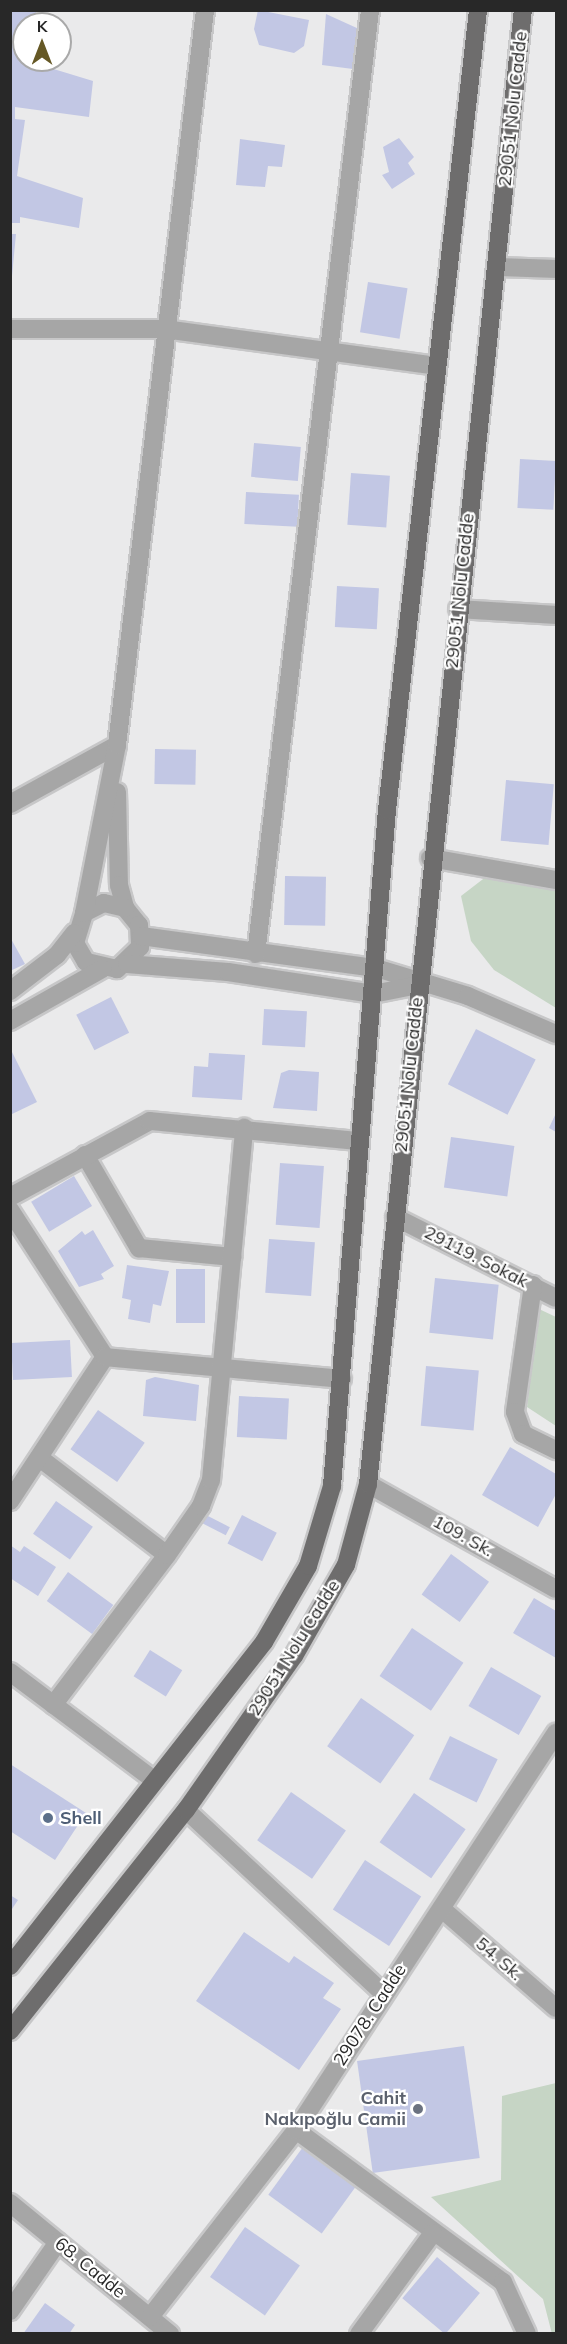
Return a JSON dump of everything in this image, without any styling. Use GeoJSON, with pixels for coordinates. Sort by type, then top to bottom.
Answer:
{"type":"FeatureCollection","features":[{"type":"Feature","properties":{"kind":"main road","name":"29051 Nolu Cadde"},"geometry":{"type":"LineString","coordinates":[[10,1966],[264,1642],[308,1566],[332,1486],[359,1141],[376,968],[387,810],[478,10]]}},
{"type":"Feature","properties":{"kind":"main road","name":"29051 Nolu Cadde"},"geometry":{"type":"LineString","coordinates":[[10,2031],[186,1810],[294,1656],[346,1565],[368,1484],[430,858],[500,267],[523,10]]}},
{"type":"Feature","properties":{"kind":"street"},"geometry":{"type":"LineString","coordinates":[[10,991],[57,955],[75,933],[84,913],[117,745],[164,329],[205,10]]}},
{"type":"Feature","properties":{"kind":"street"},"geometry":{"type":"LineString","coordinates":[[256,954],[332,352],[370,10]]}},
{"type":"Feature","properties":{"kind":"street"},"geometry":{"type":"LineString","coordinates":[[500,267],[556,269]]}},
{"type":"Feature","properties":{"kind":"street"},"geometry":{"type":"LineString","coordinates":[[10,329],[164,329],[437,366]]}},
{"type":"Feature","properties":{"kind":"street"},"geometry":{"type":"LineString","coordinates":[[458,609],[556,615]]}},
{"type":"Feature","properties":{"kind":"street"},"geometry":{"type":"LineString","coordinates":[[10,804],[117,745]]}},
{"type":"Feature","properties":{"kind":"street"},"geometry":{"type":"LineString","coordinates":[[117,745],[119,885],[125,908],[141,936]]}},
{"type":"Feature","properties":{"kind":"street"},"geometry":{"type":"LineString","coordinates":[[430,858],[556,880]]}},
{"type":"Feature","properties":{"kind":"street"},"geometry":{"type":"LineString","coordinates":[[84,913],[104,903],[125,908]]}},
{"type":"Feature","properties":{"kind":"street"},"geometry":{"type":"LineString","coordinates":[[75,933],[79,954],[102,969]]}},
{"type":"Feature","properties":{"kind":"street"},"geometry":{"type":"LineString","coordinates":[[141,936],[256,954],[376,968],[418,985],[468,996],[556,1034]]}},
{"type":"Feature","properties":{"kind":"street"},"geometry":{"type":"LineString","coordinates":[[127,964],[141,936]]}},
{"type":"Feature","properties":{"kind":"street"},"geometry":{"type":"LineString","coordinates":[[10,1020],[102,969],[127,964],[228,972],[373,994],[418,985]]}},
{"type":"Feature","properties":{"kind":"street"},"geometry":{"type":"LineString","coordinates":[[10,1197],[150,1121],[244,1128],[359,1141]]}},
{"type":"Feature","properties":{"kind":"street"},"geometry":{"type":"LineString","coordinates":[[53,1705],[167,1555],[201,1506],[211,1480],[224,1369],[244,1128]]}},
{"type":"Feature","properties":{"kind":"street"},"geometry":{"type":"LineString","coordinates":[[85,1155],[139,1248],[233,1257]]}},
{"type":"Feature","properties":{"kind":"street"},"geometry":{"type":"LineString","coordinates":[[10,1210],[105,1357]]}},
{"type":"Feature","properties":{"kind":"street","name":"29119. Sokak"},"geometry":{"type":"LineString","coordinates":[[395,1217],[556,1298]]}},
{"type":"Feature","properties":{"kind":"street"},"geometry":{"type":"LineString","coordinates":[[533,1286],[515,1412],[523,1434],[556,1450]]}},
{"type":"Feature","properties":{"kind":"street"},"geometry":{"type":"LineString","coordinates":[[105,1357],[342,1379]]}},
{"type":"Feature","properties":{"kind":"street"},"geometry":{"type":"LineString","coordinates":[[10,1501],[41,1459],[105,1357]]}},
{"type":"Feature","properties":{"kind":"street"},"geometry":{"type":"LineString","coordinates":[[41,1459],[167,1555]]}},
{"type":"Feature","properties":{"kind":"street","name":"109. Sk."},"geometry":{"type":"LineString","coordinates":[[368,1484],[556,1589]]}},
{"type":"Feature","properties":{"kind":"street"},"geometry":{"type":"LineString","coordinates":[[10,1672],[155,1781]]}},
{"type":"Feature","properties":{"kind":"street","name":"29078. Cadde"},"geometry":{"type":"LineString","coordinates":[[150,2317],[296,2130],[382,1992],[442,1909],[556,1732]]}},
{"type":"Feature","properties":{"kind":"street"},"geometry":{"type":"LineString","coordinates":[[186,1810],[382,1992]]}},
{"type":"Feature","properties":{"kind":"street","name":"54. Sk."},"geometry":{"type":"LineString","coordinates":[[442,1909],[556,2008]]}},
{"type":"Feature","properties":{"kind":"street"},"geometry":{"type":"LineString","coordinates":[[296,2130],[433,2233],[503,2282],[527,2334]]}},
{"type":"Feature","properties":{"kind":"street","name":"68. Cadde"},"geometry":{"type":"LineString","coordinates":[[10,2203],[170,2334]]}},
{"type":"Feature","properties":{"kind":"street"},"geometry":{"type":"LineString","coordinates":[[359,2334],[433,2233]]}},
{"type":"Feature","properties":{"kind":"street"},"geometry":{"type":"LineString","coordinates":[[10,2311],[58,2242]]}},
{"type":"Feature","properties":{"kind":"green space"},"geometry":{"type":"Polygon","coordinates":[[[487,876],[556,888],[556,1008],[494,970],[471,941],[461,896],[487,876]]]}},
{"type":"Feature","properties":{"kind":"green space"},"geometry":{"type":"Polygon","coordinates":[[[539,1309],[556,1317],[556,1426],[527,1407],[539,1309]]]}},
{"type":"Feature","properties":{"kind":"green space"},"geometry":{"type":"Polygon","coordinates":[[[556,2083],[556,2333],[552,2334],[543,2299],[431,2197],[501,2180],[502,2096],[556,2083]]]}},
{"type":"Feature","properties":{"kind":"building"},"geometry":{"type":"Polygon","coordinates":[[[10,10],[36,10],[36,12],[12,12],[12,72],[63,72],[93,81],[89,117],[15,107],[15,119],[25,120],[17,176],[83,198],[79,228],[20,217],[20,223],[10,223],[10,10]]]}},
{"type":"Feature","properties":{"kind":"building"},"geometry":{"type":"Polygon","coordinates":[[[258,10],[309,20],[304,46],[294,53],[259,45],[254,29],[258,10]]]}},
{"type":"Feature","properties":{"kind":"building"},"geometry":{"type":"Polygon","coordinates":[[[326,14],[359,29],[358,62],[353,69],[322,65],[326,14]]]}},
{"type":"Feature","properties":{"kind":"building"},"geometry":{"type":"Polygon","coordinates":[[[399,138],[414,157],[408,163],[415,174],[392,189],[382,175],[389,172],[383,147],[399,138]]]}},
{"type":"Feature","properties":{"kind":"building"},"geometry":{"type":"Polygon","coordinates":[[[240,139],[285,145],[282,167],[268,166],[265,187],[236,185],[240,139]]]}},
{"type":"Feature","properties":{"kind":"building"},"geometry":{"type":"Polygon","coordinates":[[[10,234],[16,234],[12,276],[10,276],[10,234]]]}},
{"type":"Feature","properties":{"kind":"building"},"geometry":{"type":"Polygon","coordinates":[[[368,282],[408,288],[400,339],[360,332],[368,282]]]}},
{"type":"Feature","properties":{"kind":"building"},"geometry":{"type":"Polygon","coordinates":[[[254,443],[301,447],[298,481],[251,477],[254,443]]]}},
{"type":"Feature","properties":{"kind":"building"},"geometry":{"type":"Polygon","coordinates":[[[520,459],[556,461],[553,510],[517,508],[520,459]]]}},
{"type":"Feature","properties":{"kind":"building"},"geometry":{"type":"Polygon","coordinates":[[[351,473],[390,476],[386,528],[347,525],[351,473]]]}},
{"type":"Feature","properties":{"kind":"building"},"geometry":{"type":"Polygon","coordinates":[[[246,492],[299,495],[297,527],[244,524],[246,492]]]}},
{"type":"Feature","properties":{"kind":"building"},"geometry":{"type":"Polygon","coordinates":[[[337,586],[379,588],[377,629],[335,627],[337,586]]]}},
{"type":"Feature","properties":{"kind":"building"},"geometry":{"type":"Polygon","coordinates":[[[155,749],[196,750],[195,785],[154,784],[155,749]]]}},
{"type":"Feature","properties":{"kind":"building"},"geometry":{"type":"Polygon","coordinates":[[[506,780],[554,784],[549,845],[501,841],[506,780]]]}},
{"type":"Feature","properties":{"kind":"building"},"geometry":{"type":"Polygon","coordinates":[[[285,876],[326,877],[325,926],[284,925],[285,876]]]}},
{"type":"Feature","properties":{"kind":"building"},"geometry":{"type":"Polygon","coordinates":[[[10,937],[25,964],[10,971],[10,937]]]}},
{"type":"Feature","properties":{"kind":"building"},"geometry":{"type":"Polygon","coordinates":[[[111,997],[129,1033],[94,1050],[76,1015],[111,997]]]}},
{"type":"Feature","properties":{"kind":"building"},"geometry":{"type":"Polygon","coordinates":[[[264,1009],[307,1011],[305,1047],[262,1045],[264,1009]]]}},
{"type":"Feature","properties":{"kind":"building"},"geometry":{"type":"Polygon","coordinates":[[[476,1029],[536,1059],[508,1115],[448,1084],[476,1029]]]}},
{"type":"Feature","properties":{"kind":"building"},"geometry":{"type":"Polygon","coordinates":[[[10,1048],[37,1102],[10,1115],[10,1048]]]}},
{"type":"Feature","properties":{"kind":"building"},"geometry":{"type":"Polygon","coordinates":[[[209,1053],[245,1055],[242,1100],[192,1097],[194,1066],[208,1067],[209,1053]]]}},
{"type":"Feature","properties":{"kind":"building"},"geometry":{"type":"Polygon","coordinates":[[[289,1070],[319,1072],[317,1111],[273,1108],[281,1073],[289,1070]]]}},
{"type":"Feature","properties":{"kind":"building"},"geometry":{"type":"Polygon","coordinates":[[[556,1113],[556,1132],[549,1128],[556,1113]]]}},
{"type":"Feature","properties":{"kind":"building"},"geometry":{"type":"Polygon","coordinates":[[[451,1137],[514,1146],[507,1196],[444,1188],[451,1137]]]}},
{"type":"Feature","properties":{"kind":"building"},"geometry":{"type":"Polygon","coordinates":[[[280,1163],[324,1166],[320,1228],[276,1225],[280,1163]]]}},
{"type":"Feature","properties":{"kind":"building"},"geometry":{"type":"Polygon","coordinates":[[[74,1176],[92,1206],[49,1232],[31,1202],[74,1176]]]}},
{"type":"Feature","properties":{"kind":"building"},"geometry":{"type":"Polygon","coordinates":[[[93,1230],[114,1266],[101,1274],[104,1279],[79,1287],[58,1251],[82,1231],[85,1235],[93,1230]]]}},
{"type":"Feature","properties":{"kind":"building"},"geometry":{"type":"Polygon","coordinates":[[[269,1239],[315,1242],[311,1296],[265,1293],[269,1239]]]}},
{"type":"Feature","properties":{"kind":"building"},"geometry":{"type":"Polygon","coordinates":[[[127,1265],[169,1271],[161,1306],[153,1304],[150,1323],[128,1319],[131,1300],[122,1298],[127,1265]]]}},
{"type":"Feature","properties":{"kind":"building"},"geometry":{"type":"Polygon","coordinates":[[[176,1269],[205,1269],[205,1323],[176,1323],[176,1269]]]}},
{"type":"Feature","properties":{"kind":"building"},"geometry":{"type":"Polygon","coordinates":[[[435,1278],[499,1285],[493,1339],[429,1333],[435,1278]]]}},
{"type":"Feature","properties":{"kind":"building"},"geometry":{"type":"Polygon","coordinates":[[[70,1340],[72,1377],[13,1380],[11,1343],[70,1340]]]}},
{"type":"Feature","properties":{"kind":"building"},"geometry":{"type":"Polygon","coordinates":[[[426,1366],[479,1371],[474,1430],[421,1426],[426,1366]]]}},
{"type":"Feature","properties":{"kind":"building"},"geometry":{"type":"Polygon","coordinates":[[[155,1377],[199,1385],[196,1421],[143,1416],[146,1380],[155,1377]]]}},
{"type":"Feature","properties":{"kind":"building"},"geometry":{"type":"Polygon","coordinates":[[[239,1396],[289,1399],[287,1440],[237,1437],[239,1396]]]}},
{"type":"Feature","properties":{"kind":"building"},"geometry":{"type":"Polygon","coordinates":[[[98,1410],[145,1443],[117,1482],[70,1449],[98,1410]]]}},
{"type":"Feature","properties":{"kind":"building"},"geometry":{"type":"Polygon","coordinates":[[[510,1447],[556,1474],[556,1494],[538,1527],[482,1495],[510,1447]]]}},
{"type":"Feature","properties":{"kind":"building"},"geometry":{"type":"Polygon","coordinates":[[[56,1501],[93,1527],[70,1560],[33,1534],[56,1501]]]}},
{"type":"Feature","properties":{"kind":"building"},"geometry":{"type":"Polygon","coordinates":[[[204,1514],[230,1527],[226,1535],[200,1522],[204,1514]]]}},
{"type":"Feature","properties":{"kind":"building"},"geometry":{"type":"Polygon","coordinates":[[[242,1515],[277,1533],[262,1561],[227,1544],[242,1515]]]}},
{"type":"Feature","properties":{"kind":"building"},"geometry":{"type":"Polygon","coordinates":[[[10,1545],[20,1552],[24,1546],[56,1567],[38,1596],[10,1578],[10,1545]]]}},
{"type":"Feature","properties":{"kind":"building"},"geometry":{"type":"Polygon","coordinates":[[[451,1554],[489,1582],[460,1622],[422,1594],[451,1554]]]}},
{"type":"Feature","properties":{"kind":"building"},"geometry":{"type":"Polygon","coordinates":[[[68,1572],[113,1605],[92,1634],[47,1601],[68,1572]]]}},
{"type":"Feature","properties":{"kind":"building"},"geometry":{"type":"Polygon","coordinates":[[[534,1598],[556,1611],[556,1658],[513,1633],[534,1598]]]}},
{"type":"Feature","properties":{"kind":"building"},"geometry":{"type":"Polygon","coordinates":[[[412,1628],[463,1663],[431,1711],[380,1676],[412,1628]]]}},
{"type":"Feature","properties":{"kind":"building"},"geometry":{"type":"Polygon","coordinates":[[[150,1650],[182,1670],[166,1696],[134,1676],[150,1650]]]}},
{"type":"Feature","properties":{"kind":"building"},"geometry":{"type":"Polygon","coordinates":[[[491,1667],[541,1696],[519,1735],[468,1706],[491,1667]]]}},
{"type":"Feature","properties":{"kind":"building"},"geometry":{"type":"Polygon","coordinates":[[[361,1698],[414,1735],[380,1784],[327,1746],[361,1698]]]}},
{"type":"Feature","properties":{"kind":"building"},"geometry":{"type":"Polygon","coordinates":[[[450,1736],[498,1759],[477,1802],[429,1779],[450,1736]]]}},
{"type":"Feature","properties":{"kind":"building"},"geometry":{"type":"Polygon","coordinates":[[[10,1764],[86,1813],[55,1860],[10,1831],[10,1764]]]}},
{"type":"Feature","properties":{"kind":"building"},"geometry":{"type":"Polygon","coordinates":[[[291,1792],[346,1830],[312,1879],[257,1840],[291,1792]]]}},
{"type":"Feature","properties":{"kind":"building"},"geometry":{"type":"Polygon","coordinates":[[[414,1793],[466,1829],[431,1878],[380,1842],[414,1793]]]}},
{"type":"Feature","properties":{"kind":"building"},"geometry":{"type":"Polygon","coordinates":[[[365,1860],[421,1896],[389,1946],[333,1909],[365,1860]]]}},
{"type":"Feature","properties":{"kind":"building"},"geometry":{"type":"Polygon","coordinates":[[[10,1895],[18,1900],[12,1909],[10,1908],[10,1895]]]}},
{"type":"Feature","properties":{"kind":"building"},"geometry":{"type":"Polygon","coordinates":[[[244,1932],[289,1963],[294,1956],[334,1983],[323,1998],[341,2009],[299,2070],[196,2001],[244,1932]]]}},
{"type":"Feature","properties":{"kind":"building","name":"Cahit Nakıpoğlu Camii"},"geometry":{"type":"Polygon","coordinates":[[[464,2046],[480,2158],[373,2173],[357,2061],[464,2046]]]}},
{"type":"Feature","properties":{"kind":"building"},"geometry":{"type":"Polygon","coordinates":[[[303,2147],[356,2186],[322,2234],[268,2195],[303,2147]]]}},
{"type":"Feature","properties":{"kind":"building"},"geometry":{"type":"Polygon","coordinates":[[[245,2227],[300,2265],[265,2315],[210,2277],[245,2227]]]}},
{"type":"Feature","properties":{"kind":"building"},"geometry":{"type":"Polygon","coordinates":[[[437,2257],[480,2293],[445,2334],[402,2298],[437,2257]]]}},
{"type":"Feature","properties":{"kind":"building"},"geometry":{"type":"Polygon","coordinates":[[[45,2303],[75,2325],[69,2334],[23,2334],[45,2303]]]}},
{"type":"Feature","properties":{"kind":"place","name":"Shell"},"geometry":{"type":"Point","coordinates":[48,1818]}},
{"type":"Feature","properties":{"kind":"place","name":"Cahit Nakıpoğlu Camii"},"geometry":{"type":"Point","coordinates":[418,2109]}}]}
